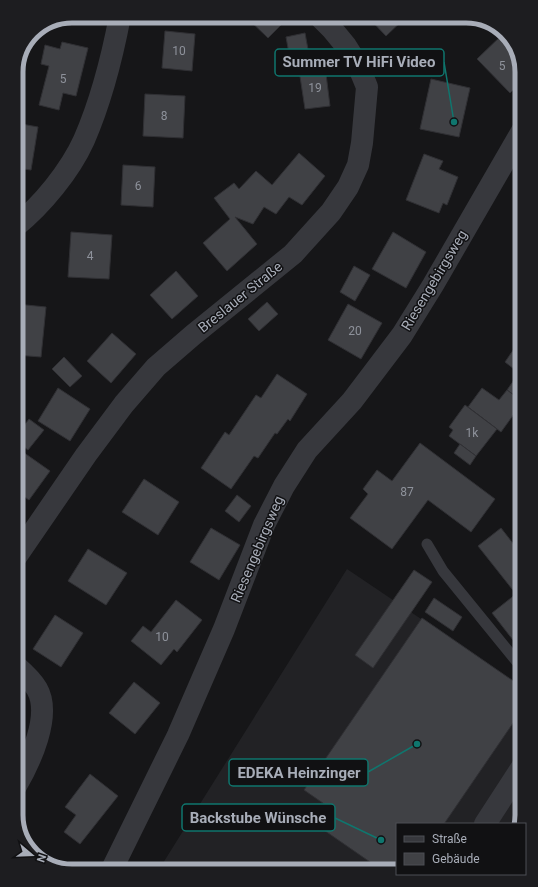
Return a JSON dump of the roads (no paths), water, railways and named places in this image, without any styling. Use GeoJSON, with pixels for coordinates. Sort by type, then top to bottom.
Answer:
{"type":"FeatureCollection","features":[{"type":"Feature","properties":{"kind":"street"},"geometry":{"type":"LineString","coordinates":[[23,220],[32,212],[58,181],[73,161],[84,141],[105,78],[119,23]]}},
{"type":"Feature","properties":{"kind":"street","name":"Breslauer Straße"},"geometry":{"type":"LineString","coordinates":[[23,546],[86,455],[124,404],[156,367],[293,254],[331,212],[348,187],[358,165],[362,143],[367,87],[358,65],[346,46],[326,23]]}},
{"type":"Feature","properties":{"kind":"street","name":"Riesengebirgsweg"},"geometry":{"type":"LineString","coordinates":[[114,864],[178,735],[224,629],[264,525],[284,486],[307,450],[352,401],[402,335],[433,285],[515,143]]}},
{"type":"Feature","properties":{"kind":"street"},"geometry":{"type":"LineString","coordinates":[[23,672],[38,690],[42,710],[41,722],[34,747],[23,773]]}},
{"type":"Feature","properties":{"kind":"street"},"geometry":{"type":"LineString","coordinates":[[486,823],[515,778]]}},
{"type":"Feature","properties":{"kind":"lane"},"geometry":{"type":"LineString","coordinates":[[427,544],[443,571],[515,659]]}},
{"type":"Feature","properties":{"kind":"place","name":"Summer TV HiFi Video"},"geometry":{"type":"Point","coordinates":[454,122]}},
{"type":"Feature","properties":{"kind":"place","name":"EDEKA Heinzinger"},"geometry":{"type":"Point","coordinates":[417,744]}},
{"type":"Feature","properties":{"kind":"place","name":"Backstube Wünsche"},"geometry":{"type":"Point","coordinates":[381,840]}}]}
